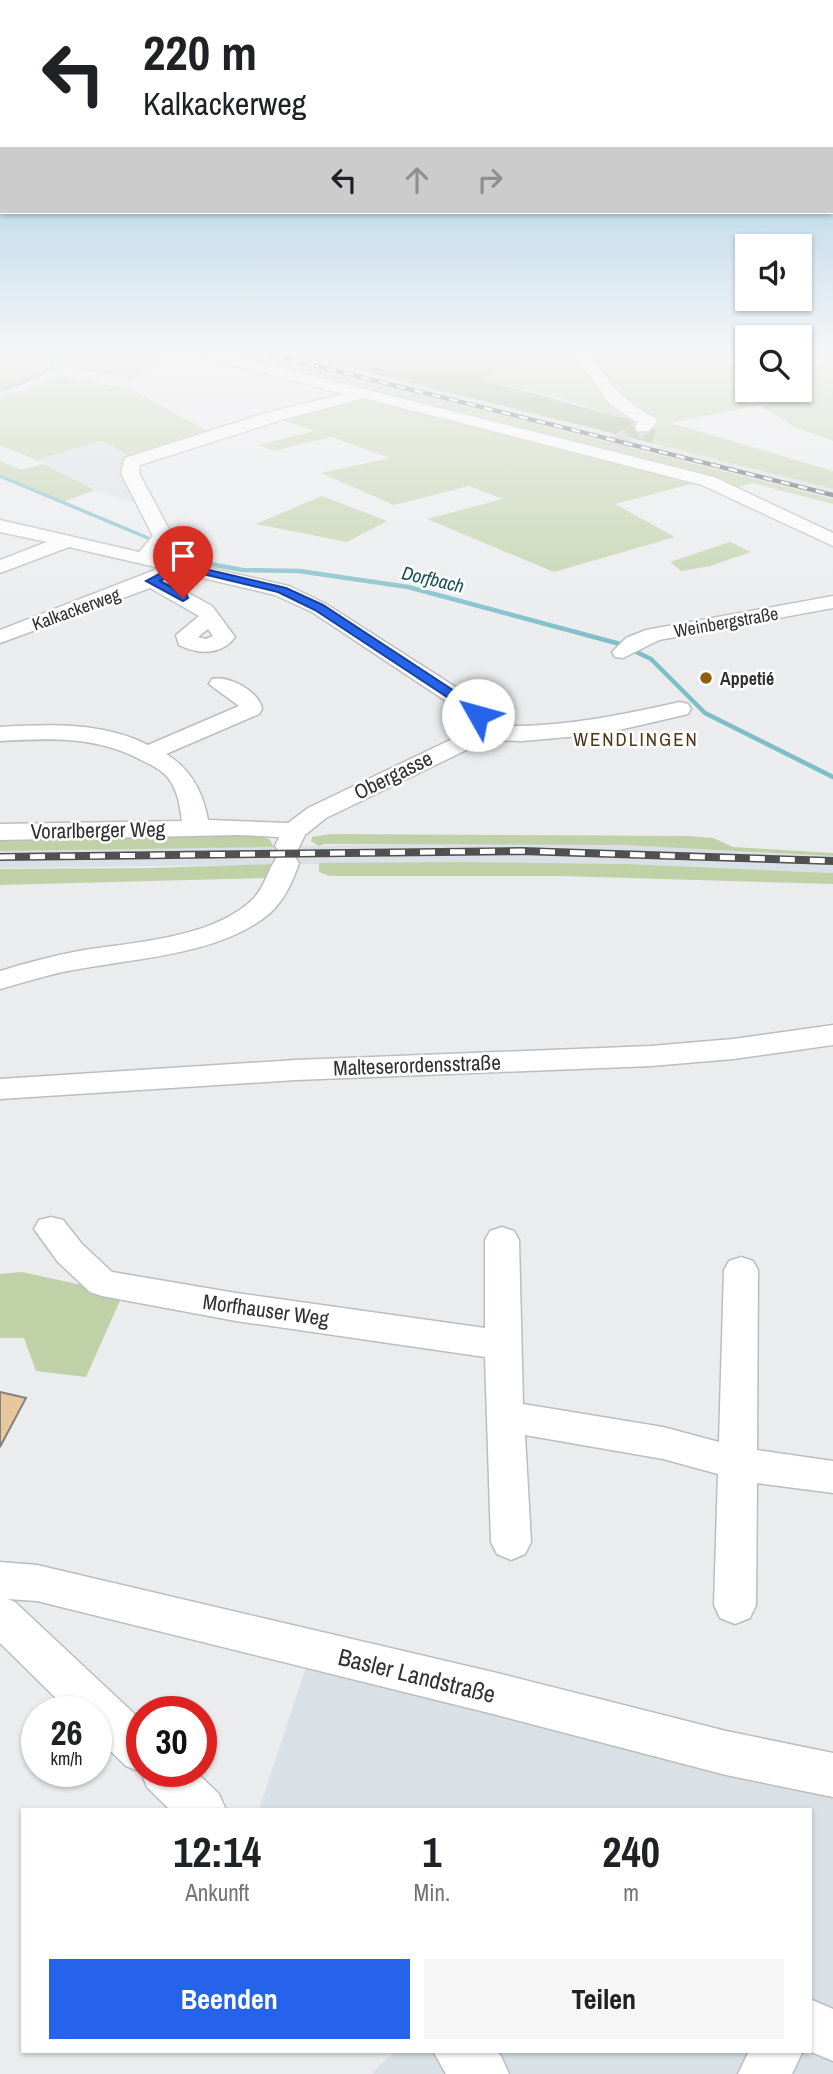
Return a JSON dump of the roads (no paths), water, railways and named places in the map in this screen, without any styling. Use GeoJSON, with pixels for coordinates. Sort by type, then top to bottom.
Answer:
{"type":"FeatureCollection","features":[{"type":"Feature","properties":{"kind":"street"},"geometry":{"type":"LineString","coordinates":[[154,548],[149,507],[130,473],[131,462],[175,448]]}},
{"type":"Feature","properties":{"kind":"street"},"geometry":{"type":"LineString","coordinates":[[602,448],[708,481],[833,540]]}},
{"type":"Feature","properties":{"kind":"street"},"geometry":{"type":"LineString","coordinates":[[0,526],[65,542],[154,548],[180,566],[257,583],[310,603],[460,700],[478,715],[483,733]]}},
{"type":"Feature","properties":{"kind":"street"},"geometry":{"type":"LineString","coordinates":[[0,567],[65,542]]}},
{"type":"Feature","properties":{"kind":"street","name":"Kalkackerweg"},"geometry":{"type":"LineString","coordinates":[[0,637],[151,581],[180,566]]}},
{"type":"Feature","properties":{"kind":"street"},"geometry":{"type":"LineString","coordinates":[[151,581],[205,611],[210,617]]}},
{"type":"Feature","properties":{"kind":"street","name":"Weinbergstraße"},"geometry":{"type":"LineString","coordinates":[[627,649],[654,635],[833,602]]}},
{"type":"Feature","properties":{"kind":"street"},"geometry":{"type":"LineString","coordinates":[[149,753],[251,709],[250,702],[220,684]]}},
{"type":"Feature","properties":{"kind":"street","name":"Obergasse"},"geometry":{"type":"LineString","coordinates":[[0,980],[57,964],[180,942],[223,928],[257,910],[273,894],[289,847],[317,813],[483,733],[522,734],[602,726],[680,709]]}},
{"type":"Feature","properties":{"kind":"street","name":"Vorarlberger Weg"},"geometry":{"type":"LineString","coordinates":[[0,734],[74,731],[110,738],[149,753],[178,775],[194,807],[197,828]]}},
{"type":"Feature","properties":{"kind":"street","name":"Vorarlberger Weg"},"geometry":{"type":"LineString","coordinates":[[0,832],[276,829],[289,847]]}},
{"type":"Feature","properties":{"kind":"street","name":"Malteserordensstraße"},"geometry":{"type":"LineString","coordinates":[[0,1089],[268,1071],[651,1056],[733,1049],[833,1035]]}},
{"type":"Feature","properties":{"kind":"street","name":"Morfhauser Weg"},"geometry":{"type":"LineString","coordinates":[[51,1229],[70,1253],[102,1283],[236,1307],[503,1345]]}},
{"type":"Feature","properties":{"kind":"street"},"geometry":{"type":"LineString","coordinates":[[502,1240],[505,1416],[511,1542]]}},
{"type":"Feature","properties":{"kind":"street"},"geometry":{"type":"LineString","coordinates":[[735,1605],[741,1270]]}},
{"type":"Feature","properties":{"kind":"street"},"geometry":{"type":"LineString","coordinates":[[505,1416],[663,1443],[739,1464],[833,1477]]}},
{"type":"Feature","properties":{"kind":"street","name":"Basler Landstraße"},"geometry":{"type":"LineString","coordinates":[[0,1580],[37,1583],[486,1691],[726,1753],[833,1775]]}},
{"type":"Feature","properties":{"kind":"street"},"geometry":{"type":"LineString","coordinates":[[0,1615],[126,1736]]}},
{"type":"Feature","properties":{"kind":"street"},"geometry":{"type":"LineString","coordinates":[[179,1787],[201,1808]]}},
{"type":"Feature","properties":{"kind":"street"},"geometry":{"type":"LineString","coordinates":[[812,2025],[833,2036]]}},
{"type":"Feature","properties":{"kind":"street"},"geometry":{"type":"LineString","coordinates":[[460,2053],[483,2074]]}},
{"type":"Feature","properties":{"kind":"street"},"geometry":{"type":"LineString","coordinates":[[764,2074],[777,2053]]}},
{"type":"Feature","properties":{"kind":"waterway","name":"Dorfbach"},"geometry":{"type":"LineString","coordinates":[[0,476],[179,551]]}},
{"type":"Feature","properties":{"kind":"waterway","name":"Dorfbach"},"geometry":{"type":"LineString","coordinates":[[176,550],[193,561],[243,570],[299,571],[408,587],[620,644],[651,659],[705,713],[833,777]]}},
{"type":"Feature","properties":{"kind":"railway"},"geometry":{"type":"LineString","coordinates":[[644,448],[833,495]]}},
{"type":"Feature","properties":{"kind":"railway"},"geometry":{"type":"LineString","coordinates":[[0,857],[521,851],[833,861]]}},
{"type":"Feature","properties":{"kind":"place","name":"Appetié"},"geometry":{"type":"Point","coordinates":[706,678]}},
{"type":"Feature","properties":{"kind":"district","name":"WENDLINGEN"},"geometry":{"type":"Point","coordinates":[636,739]}}]}
